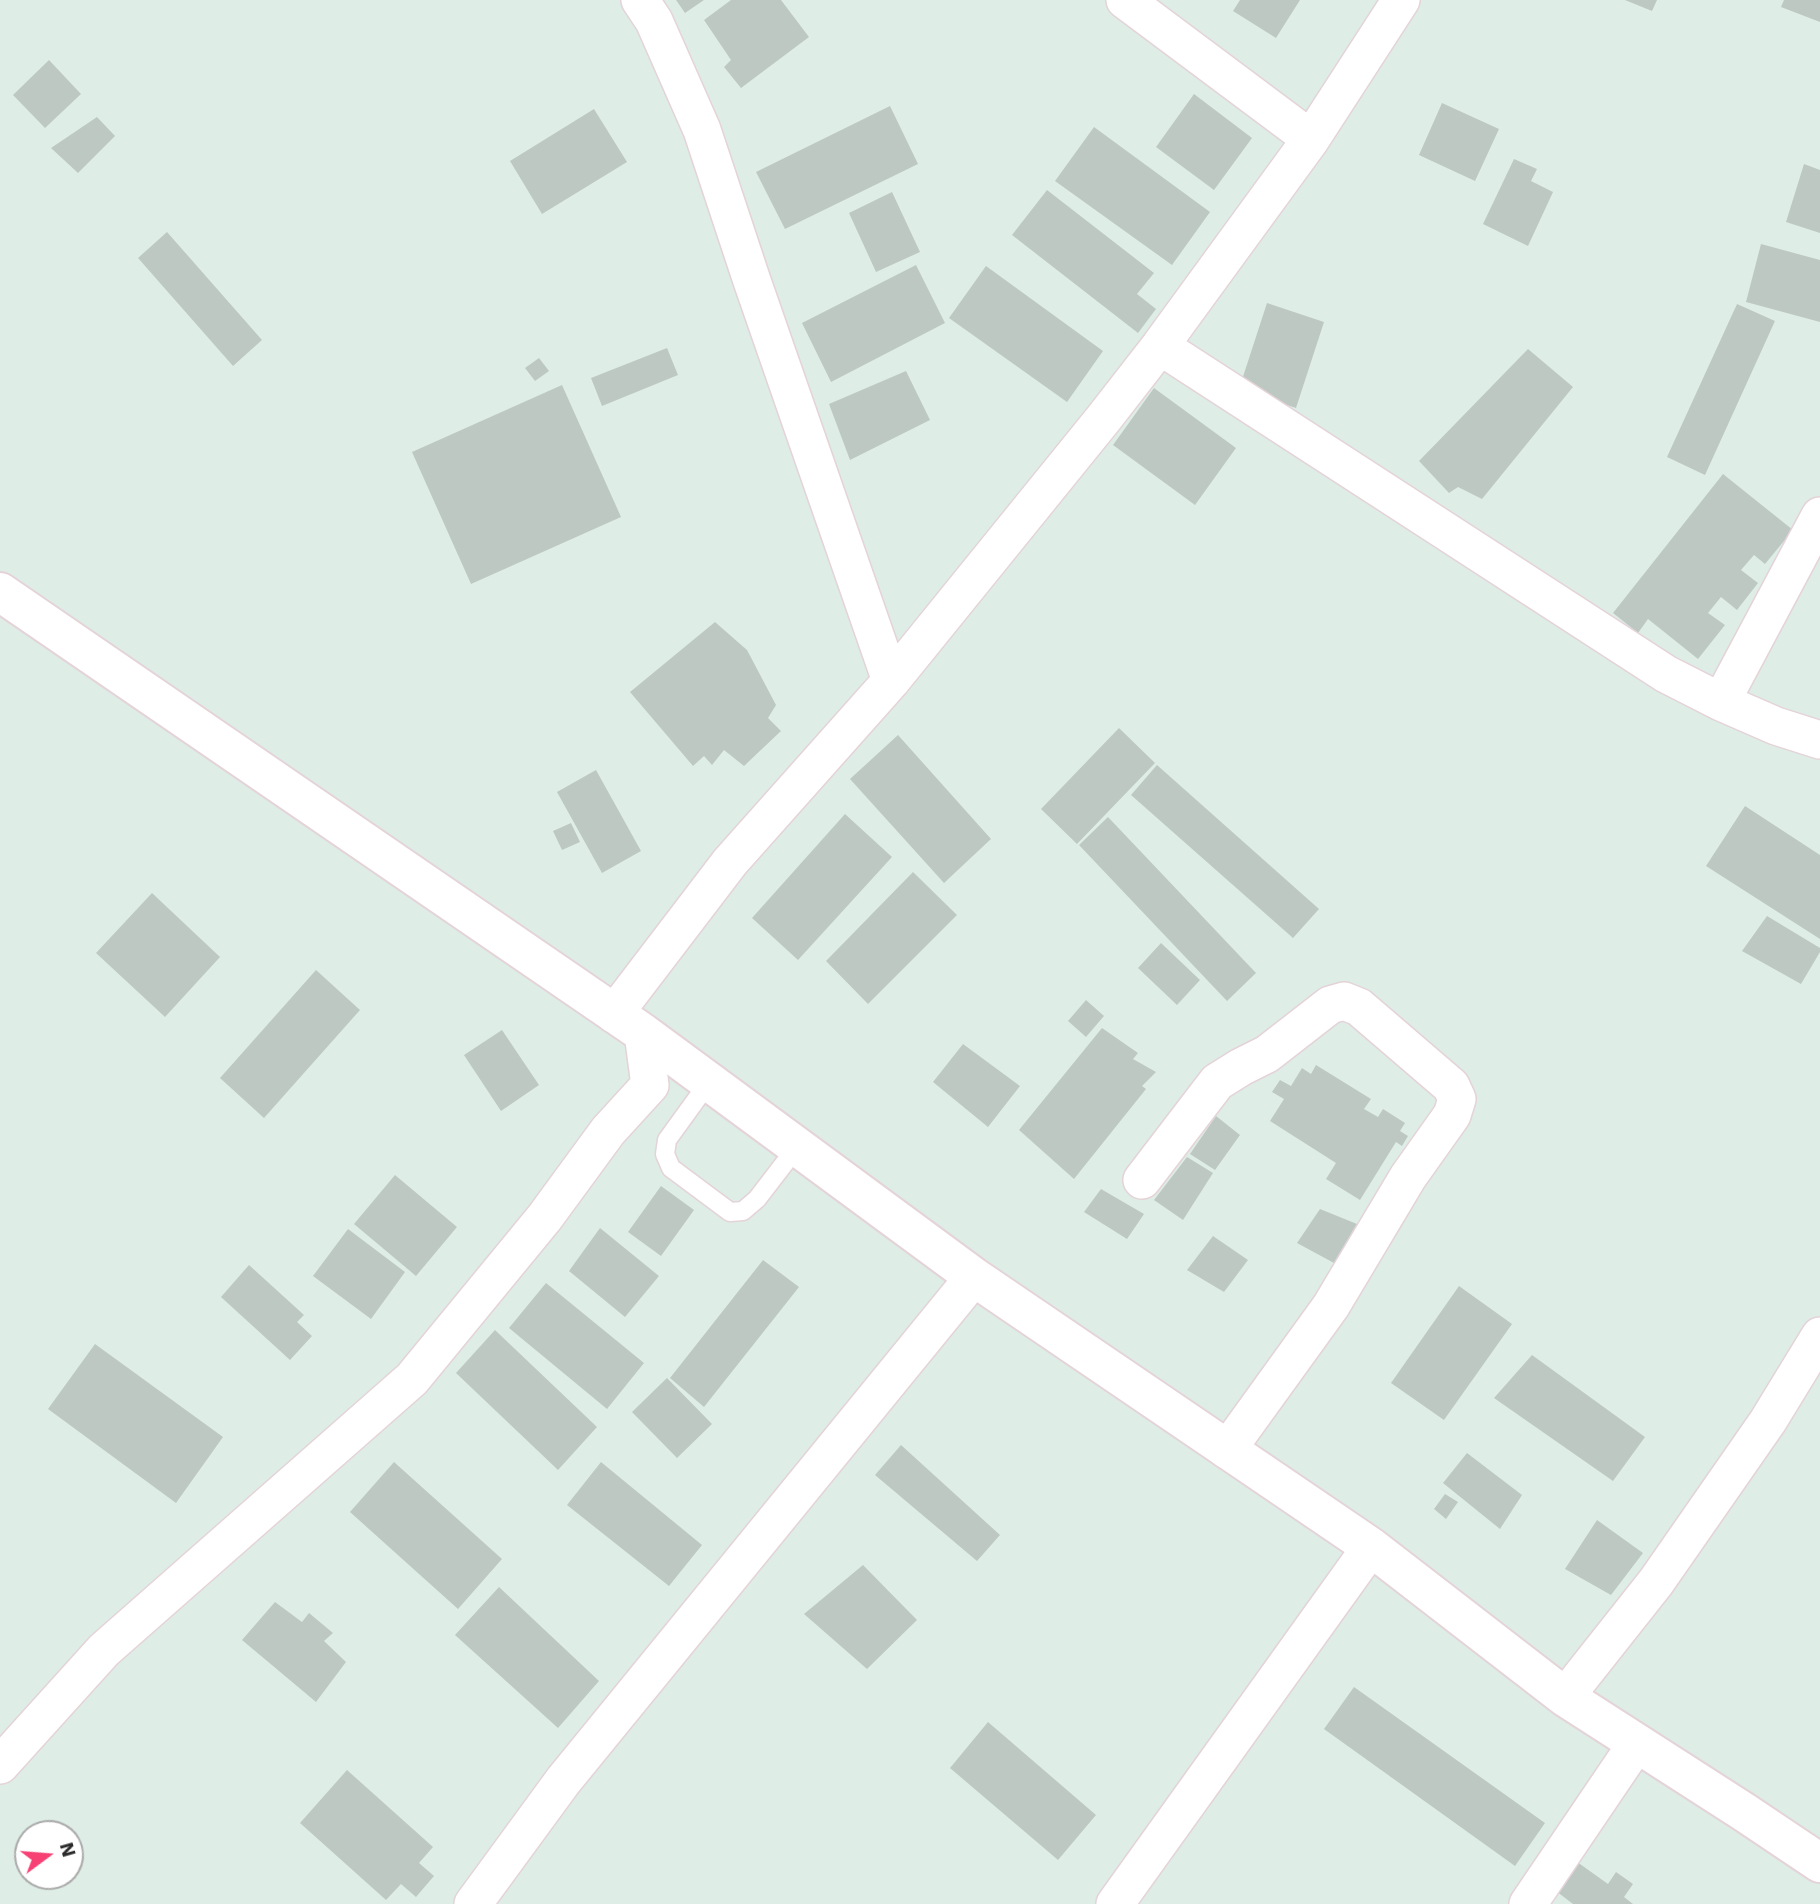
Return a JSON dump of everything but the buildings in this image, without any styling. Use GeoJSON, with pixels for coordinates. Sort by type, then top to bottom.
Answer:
{"type":"FeatureCollection","features":[{"type":"Feature","properties":{"kind":"main road"},"geometry":{"type":"LineString","coordinates":[[0,592],[629,1023],[974,1278],[1371,1547],[1565,1697],[1820,1863]]}},
{"type":"Feature","properties":{"kind":"street"},"geometry":{"type":"LineString","coordinates":[[640,0],[654,21],[702,130],[891,681]]}},
{"type":"Feature","properties":{"kind":"street"},"geometry":{"type":"LineString","coordinates":[[1125,0],[1311,139]]}},
{"type":"Feature","properties":{"kind":"street"},"geometry":{"type":"LineString","coordinates":[[0,1765],[104,1650],[412,1379],[545,1217],[608,1131],[650,1085],[629,1023],[730,862],[891,681],[1160,346],[1311,139],[1401,0]]}},
{"type":"Feature","properties":{"kind":"street"},"geometry":{"type":"LineString","coordinates":[[1160,346],[1665,674],[1776,726],[1820,740]]}},
{"type":"Feature","properties":{"kind":"street"},"geometry":{"type":"LineString","coordinates":[[1721,702],[1820,516]]}},
{"type":"Feature","properties":{"kind":"street"},"geometry":{"type":"LineString","coordinates":[[1142,1180],[1217,1082],[1241,1066],[1267,1054],[1330,1005],[1343,1001],[1359,1007],[1451,1086],[1457,1099],[1452,1115],[1408,1177],[1331,1306],[1227,1450]]}},
{"type":"Feature","properties":{"kind":"street"},"geometry":{"type":"LineString","coordinates":[[473,1904],[564,1781],[974,1278]]}},
{"type":"Feature","properties":{"kind":"street"},"geometry":{"type":"LineString","coordinates":[[1565,1697],[1656,1582],[1768,1421],[1820,1336]]}},
{"type":"Feature","properties":{"kind":"street"},"geometry":{"type":"LineString","coordinates":[[1115,1904],[1371,1547]]}},
{"type":"Feature","properties":{"kind":"street"},"geometry":{"type":"LineString","coordinates":[[1528,1904],[1637,1743]]}},
{"type":"Feature","properties":{"kind":"lane"},"geometry":{"type":"LineString","coordinates":[[709,1082],[667,1140],[664,1154],[670,1168],[730,1212],[743,1211],[757,1199],[797,1147]]}}]}
